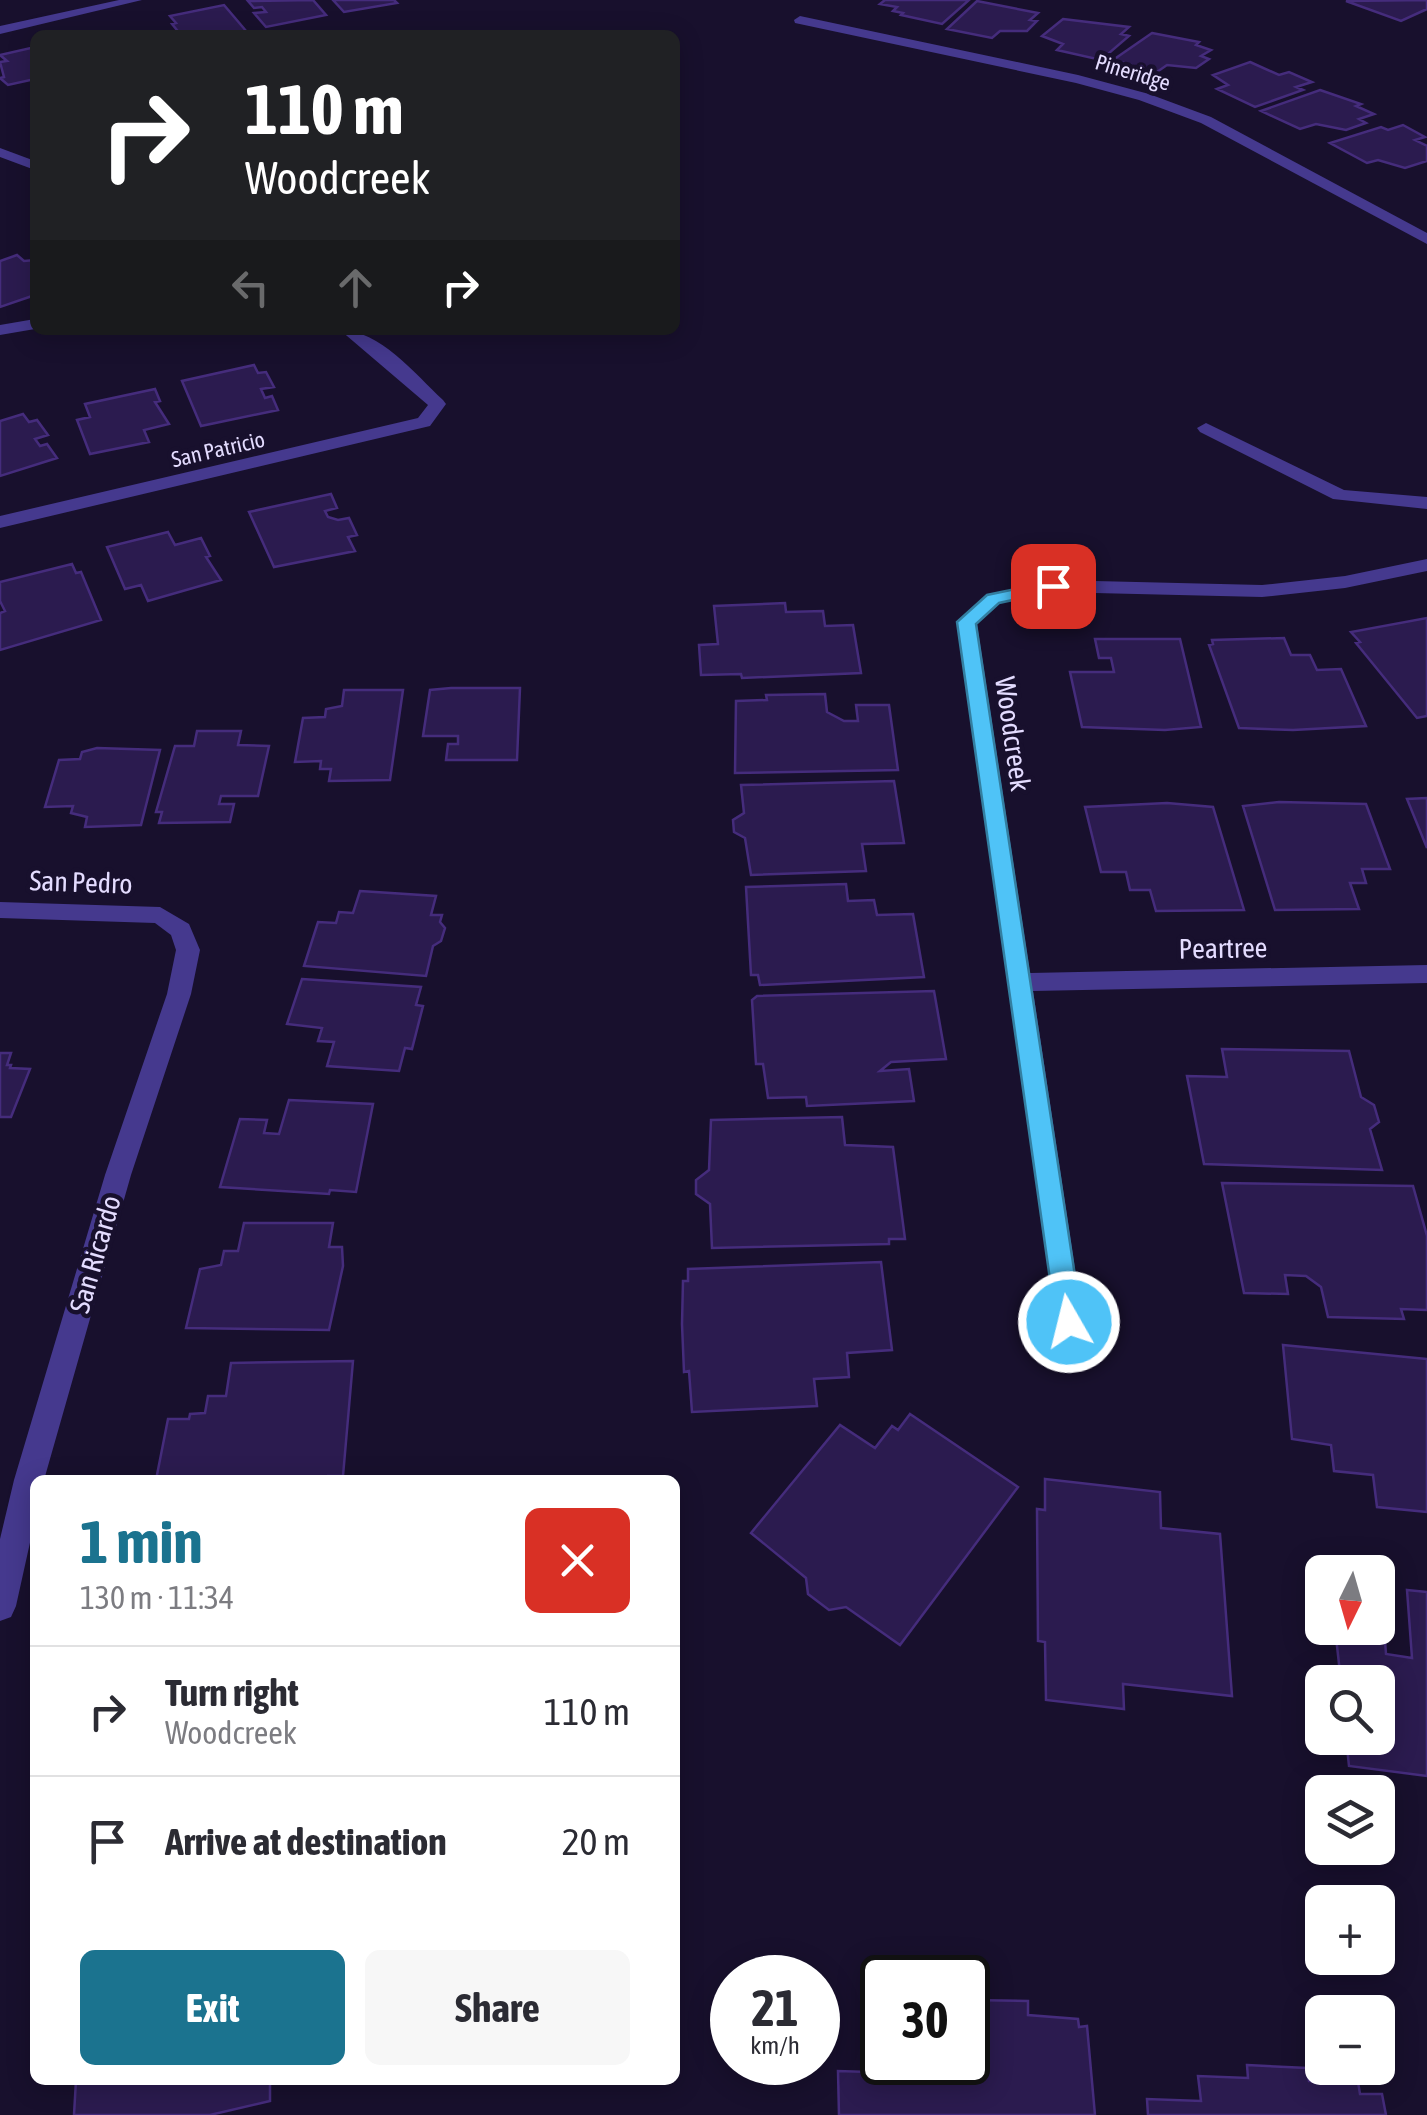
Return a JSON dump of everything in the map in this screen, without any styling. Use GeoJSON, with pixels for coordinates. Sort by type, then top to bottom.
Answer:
{"type":"FeatureCollection","features":[{"type":"Feature","properties":{"kind":"street"},"geometry":{"type":"LineString","coordinates":[[0,30],[136,0]]}},
{"type":"Feature","properties":{"kind":"street","name":"Pineridge"},"geometry":{"type":"LineString","coordinates":[[800,20],[1144,96],[1206,120],[1427,239]]}},
{"type":"Feature","properties":{"kind":"street"},"geometry":{"type":"LineString","coordinates":[[0,152],[30,164]]}},
{"type":"Feature","properties":{"kind":"street"},"geometry":{"type":"LineString","coordinates":[[0,330],[30,325]]}},
{"type":"Feature","properties":{"kind":"street","name":"San Patricio"},"geometry":{"type":"LineString","coordinates":[[0,522],[424,422],[437,404],[388,358],[355,335]]}},
{"type":"Feature","properties":{"kind":"street"},"geometry":{"type":"LineString","coordinates":[[1206,428],[1340,495],[1427,503]]}},
{"type":"Feature","properties":{"kind":"street","name":"Woodcreek"},"geometry":{"type":"LineString","coordinates":[[1069,1322],[966,622],[993,598],[1053,586],[1262,591],[1345,582],[1427,565]]}},
{"type":"Feature","properties":{"kind":"street","name":"San Pedro"},"geometry":{"type":"LineString","coordinates":[[0,910],[160,915]]}},
{"type":"Feature","properties":{"kind":"street","name":"San Ricardo"},"geometry":{"type":"LineString","coordinates":[[30,1475],[118,1175],[179,994],[188,950],[181,930],[160,915]]}},
{"type":"Feature","properties":{"kind":"street","name":"Peartree"},"geometry":{"type":"LineString","coordinates":[[1019,982],[1427,974]]}},
{"type":"Feature","properties":{"kind":"street","name":"San Ricardo"},"geometry":{"type":"LineString","coordinates":[[0,1606],[30,1477]]}},
{"type":"Feature","properties":{"kind":"building"},"geometry":{"type":"Polygon","coordinates":[[[313,0],[326,15],[266,27],[254,13],[266,12],[248,1],[313,0]]]}},
{"type":"Feature","properties":{"kind":"building"},"geometry":{"type":"Polygon","coordinates":[[[333,0],[394,0],[397,3],[344,12],[333,0]]]}},
{"type":"Feature","properties":{"kind":"building"},"geometry":{"type":"Polygon","coordinates":[[[885,0],[969,0],[942,24],[901,15],[893,11],[897,7],[880,4],[885,0]]]}},
{"type":"Feature","properties":{"kind":"building"},"geometry":{"type":"Polygon","coordinates":[[[1427,0],[1427,9],[1401,21],[1346,1],[1427,0]]]}},
{"type":"Feature","properties":{"kind":"building"},"geometry":{"type":"Polygon","coordinates":[[[977,1],[1038,13],[1030,20],[1037,21],[1027,31],[1000,31],[992,38],[947,29],[977,1]]]}},
{"type":"Feature","properties":{"kind":"building"},"geometry":{"type":"Polygon","coordinates":[[[224,5],[245,30],[177,30],[170,16],[224,5]]]}},
{"type":"Feature","properties":{"kind":"building"},"geometry":{"type":"Polygon","coordinates":[[[1063,19],[1129,27],[1121,34],[1129,36],[1101,60],[1057,50],[1063,44],[1042,36],[1063,19]]]}},
{"type":"Feature","properties":{"kind":"building"},"geometry":{"type":"Polygon","coordinates":[[[1152,33],[1199,42],[1196,45],[1211,50],[1201,56],[1209,59],[1196,68],[1167,65],[1157,72],[1113,60],[1152,33]]]}},
{"type":"Feature","properties":{"kind":"building"},"geometry":{"type":"Polygon","coordinates":[[[30,48],[30,80],[8,85],[0,78],[4,77],[0,62],[7,61],[0,55],[30,48]]]}},
{"type":"Feature","properties":{"kind":"building"},"geometry":{"type":"Polygon","coordinates":[[[1250,62],[1279,75],[1289,72],[1312,82],[1296,87],[1303,90],[1255,107],[1217,89],[1228,85],[1213,75],[1250,62]]]}},
{"type":"Feature","properties":{"kind":"building"},"geometry":{"type":"Polygon","coordinates":[[[1320,90],[1361,104],[1356,106],[1374,114],[1359,119],[1366,123],[1346,130],[1316,124],[1300,129],[1261,111],[1320,90]]]}},
{"type":"Feature","properties":{"kind":"building"},"geometry":{"type":"Polygon","coordinates":[[[1403,125],[1425,137],[1415,140],[1427,146],[1427,161],[1405,168],[1378,160],[1367,163],[1330,143],[1381,127],[1388,130],[1403,125]]]}},
{"type":"Feature","properties":{"kind":"building"},"geometry":{"type":"Polygon","coordinates":[[[17,255],[30,260],[30,297],[0,307],[0,261],[17,255]]]}},
{"type":"Feature","properties":{"kind":"building"},"geometry":{"type":"Polygon","coordinates":[[[254,365],[258,373],[266,372],[274,387],[261,389],[265,398],[272,396],[278,410],[201,426],[182,381],[254,365]]]}},
{"type":"Feature","properties":{"kind":"building"},"geometry":{"type":"Polygon","coordinates":[[[155,389],[160,401],[155,402],[169,424],[144,430],[149,442],[90,454],[77,420],[90,417],[85,404],[155,389]]]}},
{"type":"Feature","properties":{"kind":"building"},"geometry":{"type":"Polygon","coordinates":[[[23,414],[29,422],[37,420],[48,435],[35,439],[40,446],[47,444],[57,458],[0,476],[0,421],[23,414]]]}},
{"type":"Feature","properties":{"kind":"building"},"geometry":{"type":"Polygon","coordinates":[[[331,494],[337,508],[325,511],[328,517],[338,520],[349,518],[357,535],[348,537],[355,551],[274,567],[249,512],[331,494]]]}},
{"type":"Feature","properties":{"kind":"building"},"geometry":{"type":"Polygon","coordinates":[[[168,532],[175,545],[201,538],[210,556],[206,557],[221,580],[148,601],[141,585],[125,589],[107,547],[168,532]]]}},
{"type":"Feature","properties":{"kind":"building"},"geometry":{"type":"Polygon","coordinates":[[[72,564],[76,573],[81,572],[101,620],[0,650],[0,613],[5,611],[0,601],[0,582],[72,564]]]}},
{"type":"Feature","properties":{"kind":"building"},"geometry":{"type":"Polygon","coordinates":[[[785,603],[786,612],[823,611],[825,626],[853,625],[861,673],[742,678],[741,674],[701,675],[699,645],[718,644],[714,606],[785,603]]]}},
{"type":"Feature","properties":{"kind":"building"},"geometry":{"type":"Polygon","coordinates":[[[1427,618],[1427,716],[1417,718],[1351,632],[1427,618]]]}},
{"type":"Feature","properties":{"kind":"building"},"geometry":{"type":"Polygon","coordinates":[[[1284,638],[1291,655],[1310,655],[1317,670],[1341,669],[1366,726],[1239,728],[1209,645],[1212,640],[1284,638]]]}},
{"type":"Feature","properties":{"kind":"building"},"geometry":{"type":"Polygon","coordinates":[[[1095,639],[1180,639],[1201,727],[1082,727],[1070,672],[1114,672],[1111,658],[1099,658],[1095,639]]]}},
{"type":"Feature","properties":{"kind":"building"},"geometry":{"type":"Polygon","coordinates":[[[520,688],[517,760],[446,760],[448,744],[458,744],[458,736],[423,736],[430,690],[520,688]]]}},
{"type":"Feature","properties":{"kind":"building"},"geometry":{"type":"Polygon","coordinates":[[[344,690],[403,690],[390,780],[329,781],[331,769],[320,769],[321,761],[295,762],[303,718],[325,717],[326,709],[342,706],[344,690]]]}},
{"type":"Feature","properties":{"kind":"building"},"geometry":{"type":"Polygon","coordinates":[[[825,694],[827,712],[844,721],[858,721],[856,705],[889,705],[898,770],[735,773],[736,701],[767,700],[766,695],[825,694]]]}},
{"type":"Feature","properties":{"kind":"building"},"geometry":{"type":"Polygon","coordinates":[[[197,731],[241,731],[238,745],[269,746],[258,796],[221,796],[219,804],[234,804],[230,822],[159,823],[162,812],[156,812],[175,746],[194,746],[197,731]]]}},
{"type":"Feature","properties":{"kind":"building"},"geometry":{"type":"Polygon","coordinates":[[[97,748],[160,750],[141,825],[85,827],[87,817],[71,813],[73,806],[45,807],[59,760],[80,759],[82,752],[97,748]]]}},
{"type":"Feature","properties":{"kind":"building"},"geometry":{"type":"Polygon","coordinates":[[[894,781],[904,843],[862,844],[866,871],[751,875],[745,838],[734,832],[733,820],[744,813],[741,785],[894,781]]]}},
{"type":"Feature","properties":{"kind":"building"},"geometry":{"type":"Polygon","coordinates":[[[1427,798],[1427,848],[1407,799],[1427,798]]]}},
{"type":"Feature","properties":{"kind":"building"},"geometry":{"type":"Polygon","coordinates":[[[1279,802],[1366,804],[1390,869],[1362,869],[1366,883],[1350,883],[1359,909],[1275,910],[1243,806],[1279,802]]]}},
{"type":"Feature","properties":{"kind":"building"},"geometry":{"type":"Polygon","coordinates":[[[1167,803],[1213,807],[1244,910],[1156,911],[1150,890],[1130,890],[1126,872],[1101,872],[1085,807],[1167,803]]]}},
{"type":"Feature","properties":{"kind":"building"},"geometry":{"type":"Polygon","coordinates":[[[846,884],[848,901],[874,900],[877,915],[913,914],[924,977],[760,985],[758,975],[751,975],[746,887],[846,884]]]}},
{"type":"Feature","properties":{"kind":"building"},"geometry":{"type":"Polygon","coordinates":[[[360,891],[436,896],[431,915],[442,915],[440,922],[445,928],[441,941],[433,946],[426,976],[304,966],[318,922],[336,923],[339,912],[353,913],[360,891]]]}},
{"type":"Feature","properties":{"kind":"building"},"geometry":{"type":"Polygon","coordinates":[[[302,979],[421,987],[416,1005],[423,1006],[412,1049],[405,1048],[399,1071],[327,1066],[334,1042],[318,1041],[322,1028],[287,1024],[302,979]]]}},
{"type":"Feature","properties":{"kind":"building"},"geometry":{"type":"Polygon","coordinates":[[[934,991],[946,1059],[891,1062],[880,1071],[909,1069],[914,1101],[807,1106],[806,1097],[768,1098],[763,1064],[756,1064],[752,1000],[757,996],[934,991]]]}},
{"type":"Feature","properties":{"kind":"building"},"geometry":{"type":"Polygon","coordinates":[[[1222,1049],[1349,1051],[1361,1097],[1374,1105],[1379,1122],[1370,1129],[1382,1170],[1204,1164],[1187,1076],[1227,1077],[1222,1049]]]}},
{"type":"Feature","properties":{"kind":"building"},"geometry":{"type":"Polygon","coordinates":[[[0,1053],[11,1053],[7,1065],[10,1068],[30,1069],[11,1117],[0,1117],[0,1053]]]}},
{"type":"Feature","properties":{"kind":"building"},"geometry":{"type":"Polygon","coordinates":[[[289,1100],[373,1104],[356,1192],[220,1187],[240,1119],[267,1120],[264,1133],[279,1134],[289,1100]]]}},
{"type":"Feature","properties":{"kind":"building"},"geometry":{"type":"Polygon","coordinates":[[[842,1117],[845,1145],[893,1147],[905,1239],[889,1239],[889,1244],[712,1248],[710,1204],[696,1194],[696,1180],[709,1170],[711,1120],[842,1117]]]}},
{"type":"Feature","properties":{"kind":"building"},"geometry":{"type":"Polygon","coordinates":[[[1222,1183],[1413,1186],[1427,1236],[1427,1310],[1401,1309],[1404,1319],[1328,1317],[1321,1287],[1306,1276],[1285,1275],[1288,1294],[1244,1293],[1222,1183]]]}},
{"type":"Feature","properties":{"kind":"building"},"geometry":{"type":"Polygon","coordinates":[[[244,1223],[333,1223],[329,1247],[342,1247],[343,1266],[329,1330],[186,1328],[200,1269],[221,1265],[224,1251],[238,1251],[244,1223]]]}},
{"type":"Feature","properties":{"kind":"building"},"geometry":{"type":"Polygon","coordinates":[[[881,1262],[892,1350],[847,1353],[849,1377],[814,1379],[817,1406],[692,1412],[689,1371],[684,1372],[682,1324],[683,1281],[688,1281],[688,1269],[881,1262]]]}},
{"type":"Feature","properties":{"kind":"building"},"geometry":{"type":"Polygon","coordinates":[[[1283,1345],[1427,1359],[1427,1512],[1377,1507],[1373,1475],[1334,1471],[1331,1445],[1292,1439],[1283,1345]]]}},
{"type":"Feature","properties":{"kind":"building"},"geometry":{"type":"Polygon","coordinates":[[[353,1361],[343,1475],[157,1475],[168,1419],[189,1419],[190,1414],[205,1413],[208,1396],[226,1396],[231,1363],[353,1361]]]}},
{"type":"Feature","properties":{"kind":"building"},"geometry":{"type":"Polygon","coordinates":[[[910,1414],[1018,1487],[900,1645],[846,1607],[829,1610],[808,1594],[806,1578],[751,1533],[840,1425],[875,1448],[892,1426],[898,1430],[910,1414]]]}},
{"type":"Feature","properties":{"kind":"building"},"geometry":{"type":"Polygon","coordinates":[[[1045,1479],[1160,1492],[1161,1528],[1220,1534],[1232,1696],[1123,1684],[1124,1709],[1046,1700],[1045,1642],[1038,1641],[1037,1509],[1045,1510],[1045,1479]]]}},
{"type":"Feature","properties":{"kind":"building"},"geometry":{"type":"Polygon","coordinates":[[[1407,1590],[1427,1592],[1427,1776],[1349,1766],[1348,1755],[1395,1755],[1395,1665],[1339,1665],[1337,1645],[1385,1645],[1386,1654],[1412,1658],[1407,1590]]]}},
{"type":"Feature","properties":{"kind":"building"},"geometry":{"type":"Polygon","coordinates":[[[990,2000],[1028,2001],[1028,2015],[1078,2019],[1079,2027],[1087,2026],[1095,2115],[839,2115],[840,2071],[860,2072],[860,2085],[990,2085],[990,2000]]]}},
{"type":"Feature","properties":{"kind":"building"},"geometry":{"type":"Polygon","coordinates":[[[1247,2065],[1305,2068],[1305,2085],[1358,2085],[1360,2094],[1382,2094],[1386,2115],[1148,2115],[1147,2099],[1201,2101],[1198,2076],[1248,2078],[1247,2065]]]}},
{"type":"Feature","properties":{"kind":"building"},"geometry":{"type":"Polygon","coordinates":[[[76,2085],[270,2085],[270,2101],[210,2115],[74,2115],[76,2085]]]}},
{"type":"Feature","properties":{"kind":"route"},"geometry":{"type":"LineString","coordinates":[[1053,586],[993,598],[966,622],[1069,1322]]}}]}
